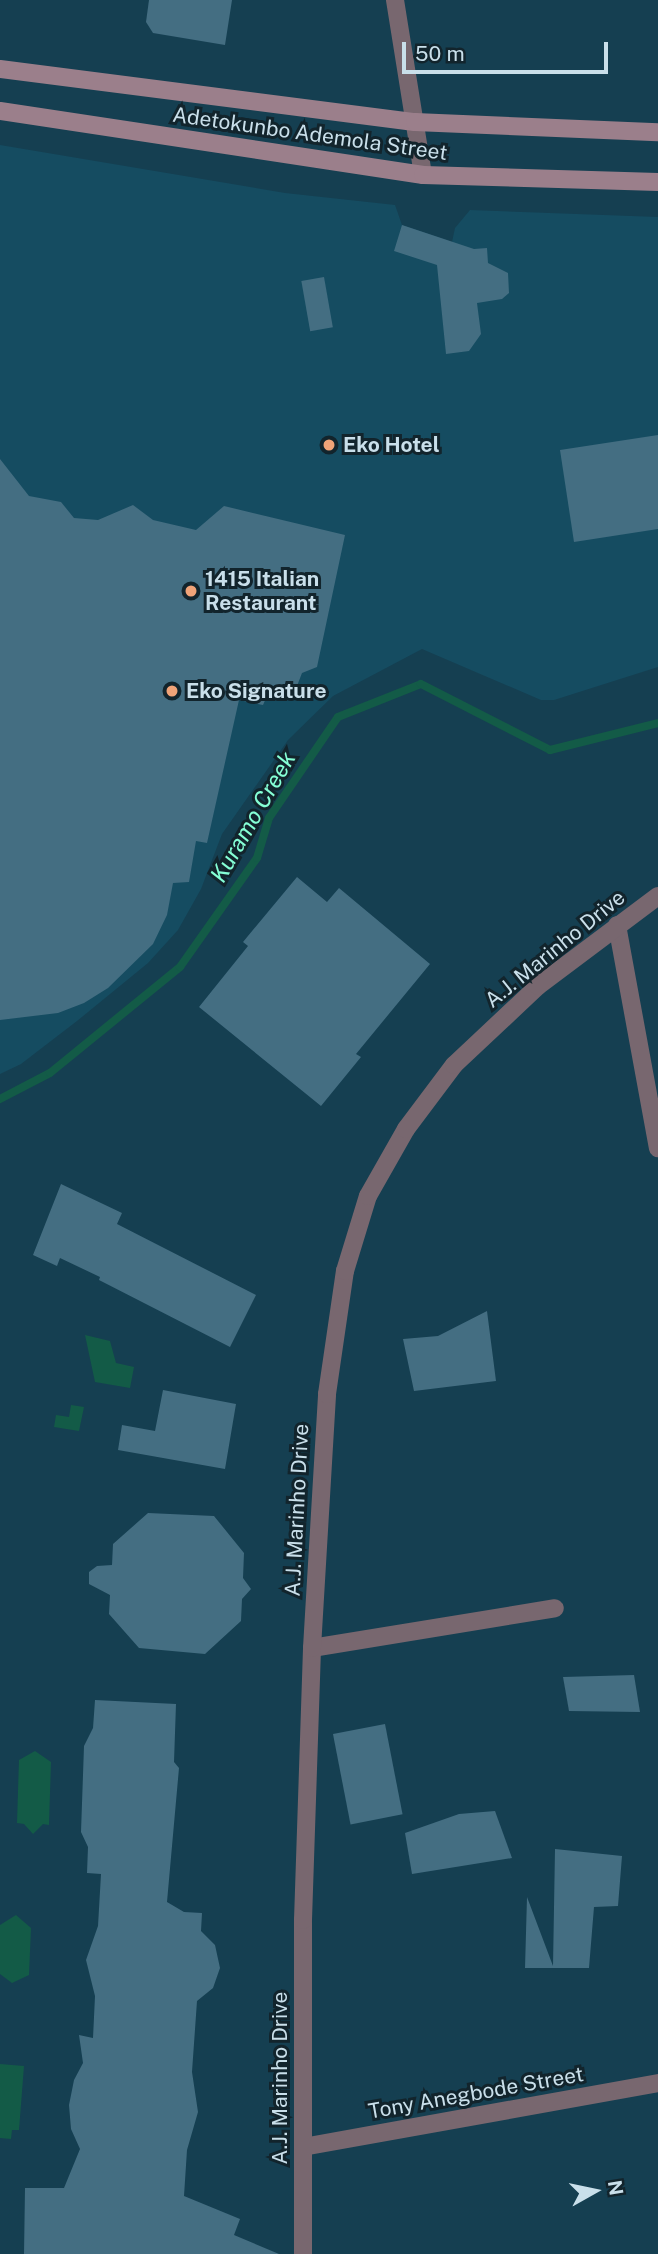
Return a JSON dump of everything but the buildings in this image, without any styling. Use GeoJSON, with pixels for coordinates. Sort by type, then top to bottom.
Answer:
{"type":"FeatureCollection","features":[{"type":"Feature","properties":{"kind":"main road","name":"Adetokunbo Ademola Street"},"geometry":{"type":"LineString","coordinates":[[0,69],[415,122],[658,132]]}},
{"type":"Feature","properties":{"kind":"main road","name":"Adetokunbo Ademola Street"},"geometry":{"type":"LineString","coordinates":[[0,111],[423,175],[658,182]]}},
{"type":"Feature","properties":{"kind":"street"},"geometry":{"type":"LineString","coordinates":[[395,0],[423,175]]}},
{"type":"Feature","properties":{"kind":"street","name":"A.J. Marinho Drive"},"geometry":{"type":"LineString","coordinates":[[303,2254],[303,1920],[312,1648],[327,1394],[345,1271],[368,1196],[406,1129],[454,1066],[538,986],[658,896]]}},
{"type":"Feature","properties":{"kind":"street"},"geometry":{"type":"LineString","coordinates":[[617,925],[658,1148]]}},
{"type":"Feature","properties":{"kind":"street"},"geometry":{"type":"LineString","coordinates":[[312,1648],[555,1608]]}},
{"type":"Feature","properties":{"kind":"street","name":"Tony Anegbode Street"},"geometry":{"type":"LineString","coordinates":[[303,2147],[658,2083]]}},
{"type":"Feature","properties":{"kind":"shaded area","name":"Eko Hotel"},"geometry":{"type":"Polygon","coordinates":[[[0,145],[285,193],[395,205],[402,225],[452,242],[455,228],[470,210],[658,217],[658,667],[554,700],[541,700],[422,649],[333,696],[288,740],[222,834],[201,889],[178,930],[148,963],[77,1021],[21,1064],[0,1074],[0,145]]]}},
{"type":"Feature","properties":{"kind":"shaded area"},"geometry":{"type":"Polygon","coordinates":[[[85,1335],[110,1341],[116,1363],[134,1367],[130,1388],[95,1382],[85,1335]]]}},
{"type":"Feature","properties":{"kind":"shaded area"},"geometry":{"type":"Polygon","coordinates":[[[71,1405],[84,1407],[79,1431],[54,1427],[56,1415],[69,1417],[71,1405]]]}},
{"type":"Feature","properties":{"kind":"shaded area"},"geometry":{"type":"Polygon","coordinates":[[[35,1751],[51,1762],[49,1825],[43,1824],[33,1834],[24,1824],[17,1823],[19,1760],[35,1751]]]}},
{"type":"Feature","properties":{"kind":"shaded area"},"geometry":{"type":"Polygon","coordinates":[[[16,1915],[31,1928],[29,1975],[12,1983],[0,1974],[0,1925],[16,1915]]]}},
{"type":"Feature","properties":{"kind":"shaded area"},"geometry":{"type":"Polygon","coordinates":[[[0,2064],[24,2066],[19,2130],[12,2130],[11,2139],[0,2138],[0,2064]]]}},
{"type":"Feature","properties":{"kind":"waterway","name":"Kuramo Creek"},"geometry":{"type":"LineString","coordinates":[[0,1099],[50,1073],[180,967],[257,858],[269,818],[338,717],[421,684],[550,750],[658,723]]}},
{"type":"Feature","properties":{"kind":"place","name":"Eko Hotel"},"geometry":{"type":"Point","coordinates":[329,445]}},
{"type":"Feature","properties":{"kind":"place","name":"1415 Italian Restaurant"},"geometry":{"type":"Point","coordinates":[191,591]}},
{"type":"Feature","properties":{"kind":"place","name":"Eko Signature"},"geometry":{"type":"Point","coordinates":[172,691]}}]}
